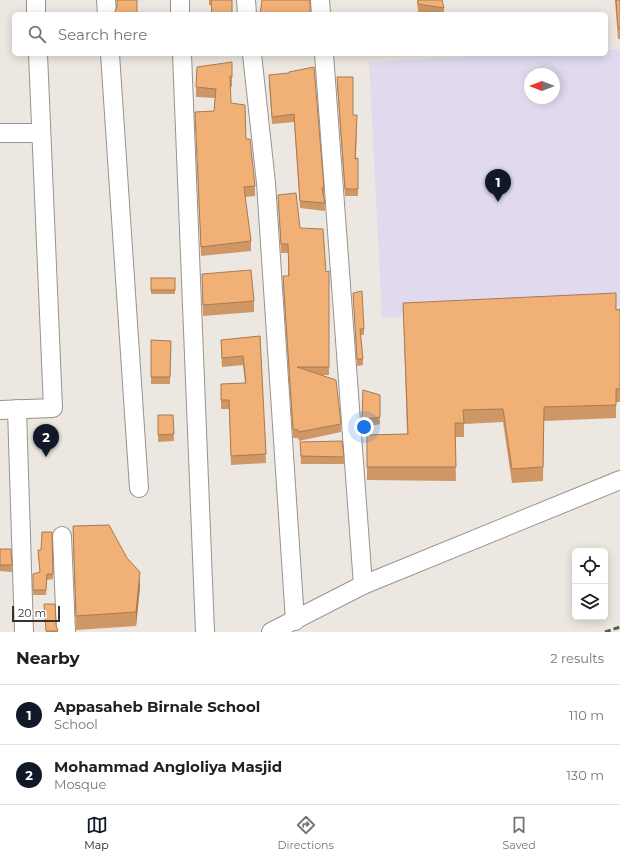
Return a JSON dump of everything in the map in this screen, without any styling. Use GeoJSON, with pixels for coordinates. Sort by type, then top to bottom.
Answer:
{"type":"FeatureCollection","features":[{"type":"Feature","properties":{"kind":"street"},"geometry":{"type":"LineString","coordinates":[[36,0],[36,12]]}},
{"type":"Feature","properties":{"kind":"street"},"geometry":{"type":"LineString","coordinates":[[106,0],[107,12]]}},
{"type":"Feature","properties":{"kind":"street"},"geometry":{"type":"LineString","coordinates":[[180,0],[180,12]]}},
{"type":"Feature","properties":{"kind":"street"},"geometry":{"type":"LineString","coordinates":[[246,0],[247,12]]}},
{"type":"Feature","properties":{"kind":"street"},"geometry":{"type":"LineString","coordinates":[[320,0],[321,12]]}},
{"type":"Feature","properties":{"kind":"street"},"geometry":{"type":"LineString","coordinates":[[24,632],[8,410],[53,408],[38,56]]}},
{"type":"Feature","properties":{"kind":"street"},"geometry":{"type":"LineString","coordinates":[[110,56],[138,488]]}},
{"type":"Feature","properties":{"kind":"street"},"geometry":{"type":"LineString","coordinates":[[182,56],[205,632]]}},
{"type":"Feature","properties":{"kind":"street"},"geometry":{"type":"LineString","coordinates":[[252,56],[266,183],[295,621]]}},
{"type":"Feature","properties":{"kind":"street"},"geometry":{"type":"LineString","coordinates":[[324,56],[363,585]]}},
{"type":"Feature","properties":{"kind":"street"},"geometry":{"type":"LineString","coordinates":[[0,134],[41,134]]}},
{"type":"Feature","properties":{"kind":"street"},"geometry":{"type":"LineString","coordinates":[[271,632],[363,585],[620,480]]}},
{"type":"Feature","properties":{"kind":"street"},"geometry":{"type":"LineString","coordinates":[[62,536],[66,632]]}},
{"type":"Feature","properties":{"kind":"shaded area"},"geometry":{"type":"Polygon","coordinates":[[[620,49],[620,306],[382,318],[369,62],[483,56],[608,56],[608,50],[620,49]]]}},
{"type":"Feature","properties":{"kind":"building"},"geometry":{"type":"Polygon","coordinates":[[[117,0],[137,0],[137,12],[115,12],[117,0]]]}},
{"type":"Feature","properties":{"kind":"building"},"geometry":{"type":"Polygon","coordinates":[[[211,0],[232,0],[232,12],[212,12],[211,0]]]}},
{"type":"Feature","properties":{"kind":"building"},"geometry":{"type":"Polygon","coordinates":[[[262,0],[310,0],[310,12],[260,12],[262,0]]]}},
{"type":"Feature","properties":{"kind":"building"},"geometry":{"type":"Polygon","coordinates":[[[418,0],[442,0],[444,8],[418,4],[418,0]]]}},
{"type":"Feature","properties":{"kind":"building"},"geometry":{"type":"Polygon","coordinates":[[[616,0],[620,0],[620,28],[618,28],[616,0]]]}},
{"type":"Feature","properties":{"kind":"building"},"geometry":{"type":"Polygon","coordinates":[[[232,62],[232,77],[230,76],[231,103],[245,105],[246,139],[250,139],[255,186],[244,187],[251,241],[201,247],[195,112],[214,111],[216,89],[196,87],[197,67],[232,62]]]}},
{"type":"Feature","properties":{"kind":"building"},"geometry":{"type":"Polygon","coordinates":[[[314,67],[324,188],[322,188],[325,203],[300,201],[294,114],[272,117],[269,75],[289,73],[314,67]]]}},
{"type":"Feature","properties":{"kind":"building"},"geometry":{"type":"Polygon","coordinates":[[[337,77],[353,77],[353,115],[357,115],[355,159],[358,158],[358,189],[345,189],[337,77]]]}},
{"type":"Feature","properties":{"kind":"building"},"geometry":{"type":"Polygon","coordinates":[[[296,193],[300,228],[323,229],[326,272],[329,271],[329,367],[297,367],[336,380],[341,424],[299,432],[298,430],[293,429],[283,276],[289,276],[288,244],[281,244],[278,195],[296,193]]]}},
{"type":"Feature","properties":{"kind":"building"},"geometry":{"type":"Polygon","coordinates":[[[251,270],[254,301],[203,305],[202,274],[251,270]]]}},
{"type":"Feature","properties":{"kind":"building"},"geometry":{"type":"Polygon","coordinates":[[[151,278],[175,278],[175,290],[151,290],[151,278]]]}},
{"type":"Feature","properties":{"kind":"building"},"geometry":{"type":"Polygon","coordinates":[[[362,291],[364,329],[360,329],[363,359],[357,359],[353,293],[362,291]]]}},
{"type":"Feature","properties":{"kind":"building"},"geometry":{"type":"Polygon","coordinates":[[[616,293],[616,310],[620,309],[620,389],[616,389],[616,405],[544,407],[543,467],[512,469],[503,409],[463,410],[464,423],[455,423],[456,467],[367,467],[367,435],[408,434],[403,303],[616,293]]]}},
{"type":"Feature","properties":{"kind":"building"},"geometry":{"type":"Polygon","coordinates":[[[260,336],[266,454],[231,456],[229,400],[221,400],[221,384],[246,383],[243,356],[222,358],[221,340],[260,336]]]}},
{"type":"Feature","properties":{"kind":"building"},"geometry":{"type":"Polygon","coordinates":[[[151,340],[171,341],[170,377],[151,377],[151,340]]]}},
{"type":"Feature","properties":{"kind":"building"},"geometry":{"type":"Polygon","coordinates":[[[363,390],[380,395],[380,417],[362,420],[363,390]]]}},
{"type":"Feature","properties":{"kind":"building"},"geometry":{"type":"Polygon","coordinates":[[[158,415],[173,415],[174,434],[158,435],[158,415]]]}},
{"type":"Feature","properties":{"kind":"building"},"geometry":{"type":"Polygon","coordinates":[[[342,441],[344,457],[301,456],[300,442],[342,441]]]}},
{"type":"Feature","properties":{"kind":"building"},"geometry":{"type":"Polygon","coordinates":[[[109,525],[127,558],[140,572],[136,612],[76,616],[73,526],[109,525]]]}},
{"type":"Feature","properties":{"kind":"building"},"geometry":{"type":"Polygon","coordinates":[[[42,532],[52,532],[53,574],[47,574],[46,590],[33,590],[33,574],[40,572],[38,550],[41,550],[42,532]]]}},
{"type":"Feature","properties":{"kind":"building"},"geometry":{"type":"Polygon","coordinates":[[[0,549],[11,549],[12,565],[0,565],[0,549]]]}},
{"type":"Feature","properties":{"kind":"building"},"geometry":{"type":"Polygon","coordinates":[[[44,604],[55,604],[56,625],[58,631],[46,631],[44,604]]]}},
{"type":"Feature","properties":{"kind":"railway"},"geometry":{"type":"LineString","coordinates":[[605,632],[620,627]]}},
{"type":"Feature","properties":{"kind":"place","name":"Appasaheb Birnale School"},"geometry":{"type":"Point","coordinates":[498,202]}},
{"type":"Feature","properties":{"kind":"place","name":"Mohammad Angloliya Masjid"},"geometry":{"type":"Point","coordinates":[46,457]}}]}
